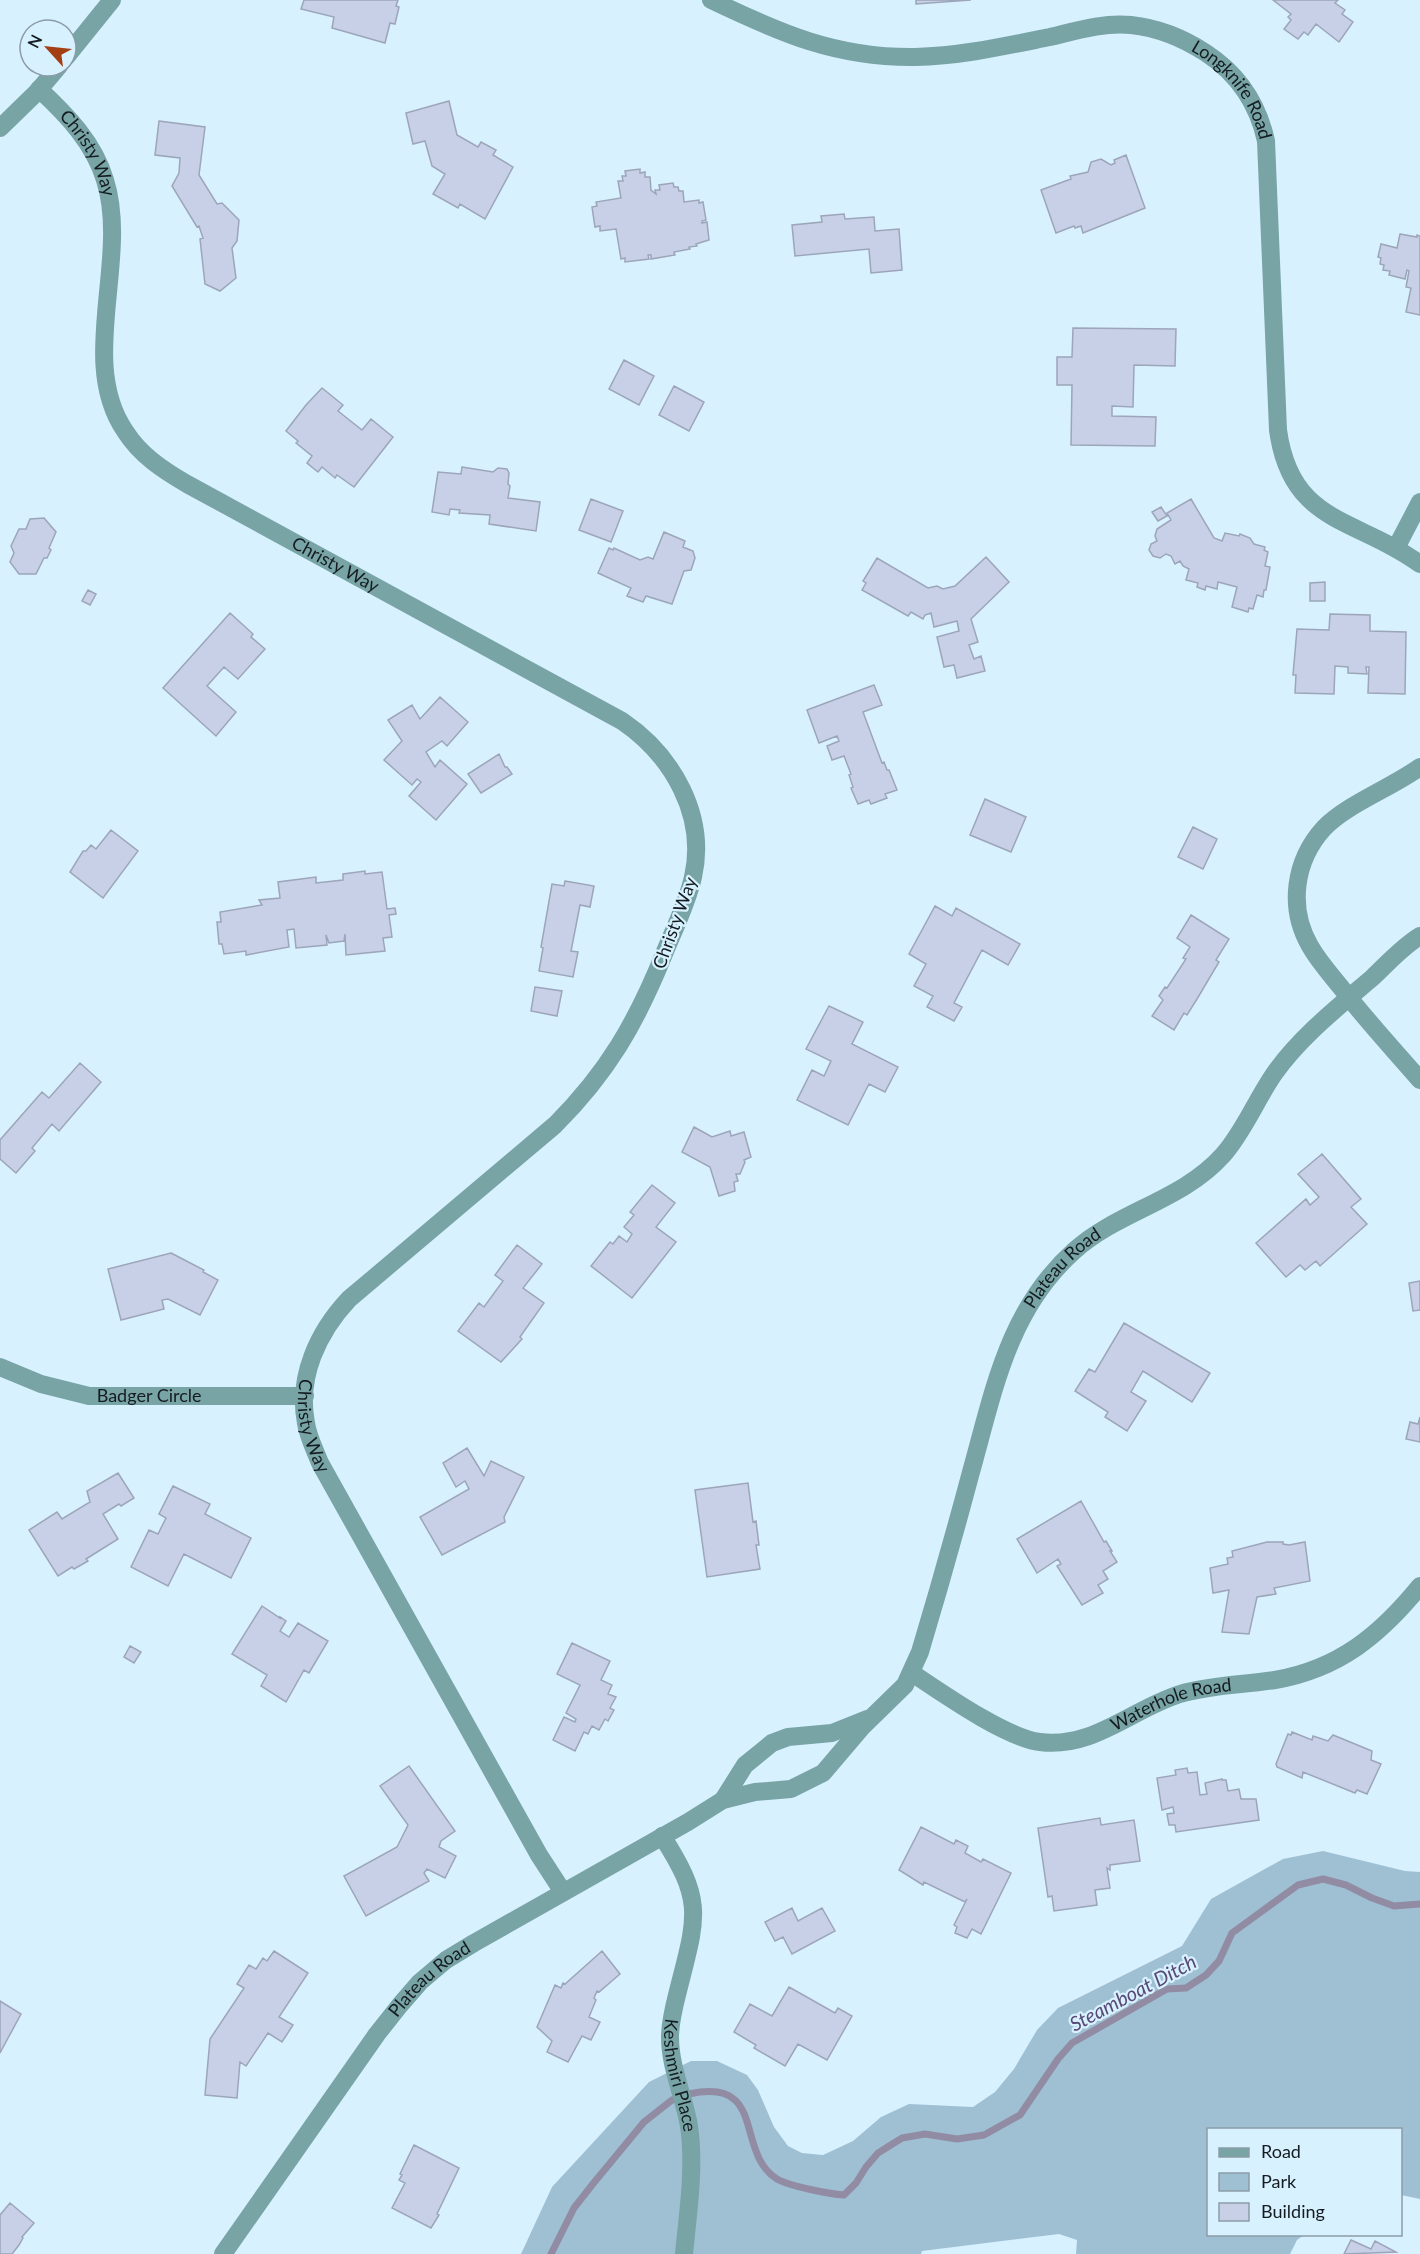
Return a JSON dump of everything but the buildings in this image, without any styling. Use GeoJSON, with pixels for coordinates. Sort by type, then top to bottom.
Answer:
{"type":"FeatureCollection","features":[{"type":"Feature","properties":{"kind":"street"},"geometry":{"type":"LineString","coordinates":[[78,42],[112,0]]}},
{"type":"Feature","properties":{"kind":"street","name":"Longknife Road"},"geometry":{"type":"LineString","coordinates":[[711,0],[778,32],[810,43],[877,56],[950,55],[984,51],[1090,28],[1128,24],[1153,28],[1176,36],[1213,58],[1232,74],[1245,90],[1256,108],[1266,141],[1278,430],[1285,465],[1302,494],[1315,505],[1326,513],[1396,548],[1420,564]]}},
{"type":"Feature","properties":{"kind":"street"},"geometry":{"type":"LineString","coordinates":[[0,128],[49,78]]}},
{"type":"Feature","properties":{"kind":"street","name":"Christy Way"},"geometry":{"type":"LineString","coordinates":[[39,89],[80,131],[96,156],[106,181],[113,236],[105,337],[108,391],[114,412],[124,431],[138,448],[153,462],[187,484],[622,721],[639,733],[670,767],[690,808],[695,829],[696,851],[687,898],[651,987],[620,1047],[576,1104],[555,1125],[349,1299],[333,1316],[322,1334],[306,1378],[305,1422],[310,1440],[334,1489],[539,1855],[563,1892]]}},
{"type":"Feature","properties":{"kind":"street"},"geometry":{"type":"LineString","coordinates":[[1396,548],[1420,502]]}},
{"type":"Feature","properties":{"kind":"street"},"geometry":{"type":"LineString","coordinates":[[1420,767],[1402,780],[1337,817],[1313,842],[1298,878],[1297,898],[1301,925],[1311,949],[1420,1080]]}},
{"type":"Feature","properties":{"kind":"street","name":"Plateau Road"},"geometry":{"type":"LineString","coordinates":[[223,2254],[377,2034],[420,1982],[446,1960],[723,1800],[755,1792],[791,1789],[823,1773],[872,1717],[892,1700],[912,1674],[928,1625],[1002,1362],[1023,1316],[1041,1288],[1058,1268],[1094,1235],[1192,1182],[1210,1169],[1238,1135],[1275,1073],[1321,1023],[1420,936]]}},
{"type":"Feature","properties":{"kind":"street","name":"Badger Circle"},"geometry":{"type":"LineString","coordinates":[[0,1366],[41,1384],[89,1396],[305,1396]]}},
{"type":"Feature","properties":{"kind":"street","name":"Waterhole Road"},"geometry":{"type":"LineString","coordinates":[[912,1674],[995,1725],[1036,1742],[1056,1744],[1077,1741],[1098,1734],[1179,1694],[1301,1675],[1333,1662],[1380,1630],[1420,1586]]}},
{"type":"Feature","properties":{"kind":"street","name":"Plateau Road"},"geometry":{"type":"LineString","coordinates":[[723,1800],[745,1766],[772,1743],[788,1737],[832,1733],[872,1717]]}},
{"type":"Feature","properties":{"kind":"street","name":"Keshmiri Place"},"geometry":{"type":"LineString","coordinates":[[662,1836],[684,1872],[690,1889],[694,1918],[693,1934],[674,2008],[670,2035],[671,2054],[686,2112],[691,2145],[692,2168],[684,2254]]}},
{"type":"Feature","properties":{"kind":"green space"},"geometry":{"type":"Polygon","coordinates":[[[1323,1851],[1405,1871],[1420,1872],[1420,2199],[1402,2195],[1402,2128],[1207,2128],[1207,2236],[1303,2236],[1297,2240],[1290,2254],[1076,2254],[1077,2240],[1059,2234],[922,2251],[921,2254],[521,2254],[552,2187],[649,2082],[691,2061],[717,2061],[747,2075],[758,2090],[774,2127],[788,2146],[802,2153],[823,2155],[853,2141],[881,2117],[909,2104],[973,2107],[995,2092],[1014,2069],[1037,2030],[1058,2008],[1182,1946],[1211,1899],[1283,1859],[1323,1851]]]}},
{"type":"Feature","properties":{"kind":"waterway","name":"Steamboat Ditch"},"geometry":{"type":"LineString","coordinates":[[689,2094],[714,2092],[730,2096],[740,2106],[756,2152],[764,2167],[777,2179],[809,2189],[844,2195],[878,2153],[902,2138],[925,2134],[957,2139],[984,2135],[1020,2115],[1058,2059],[1072,2043],[1167,1989],[1186,1988],[1206,1975],[1219,1961],[1232,1933],[1298,1885],[1323,1879],[1346,1885],[1394,1906],[1420,1904]]}},
{"type":"Feature","properties":{"kind":"waterway","name":"Steamboat Ditch"},"geometry":{"type":"LineString","coordinates":[[551,2254],[574,2208],[592,2185],[644,2122],[672,2100]]}}]}
